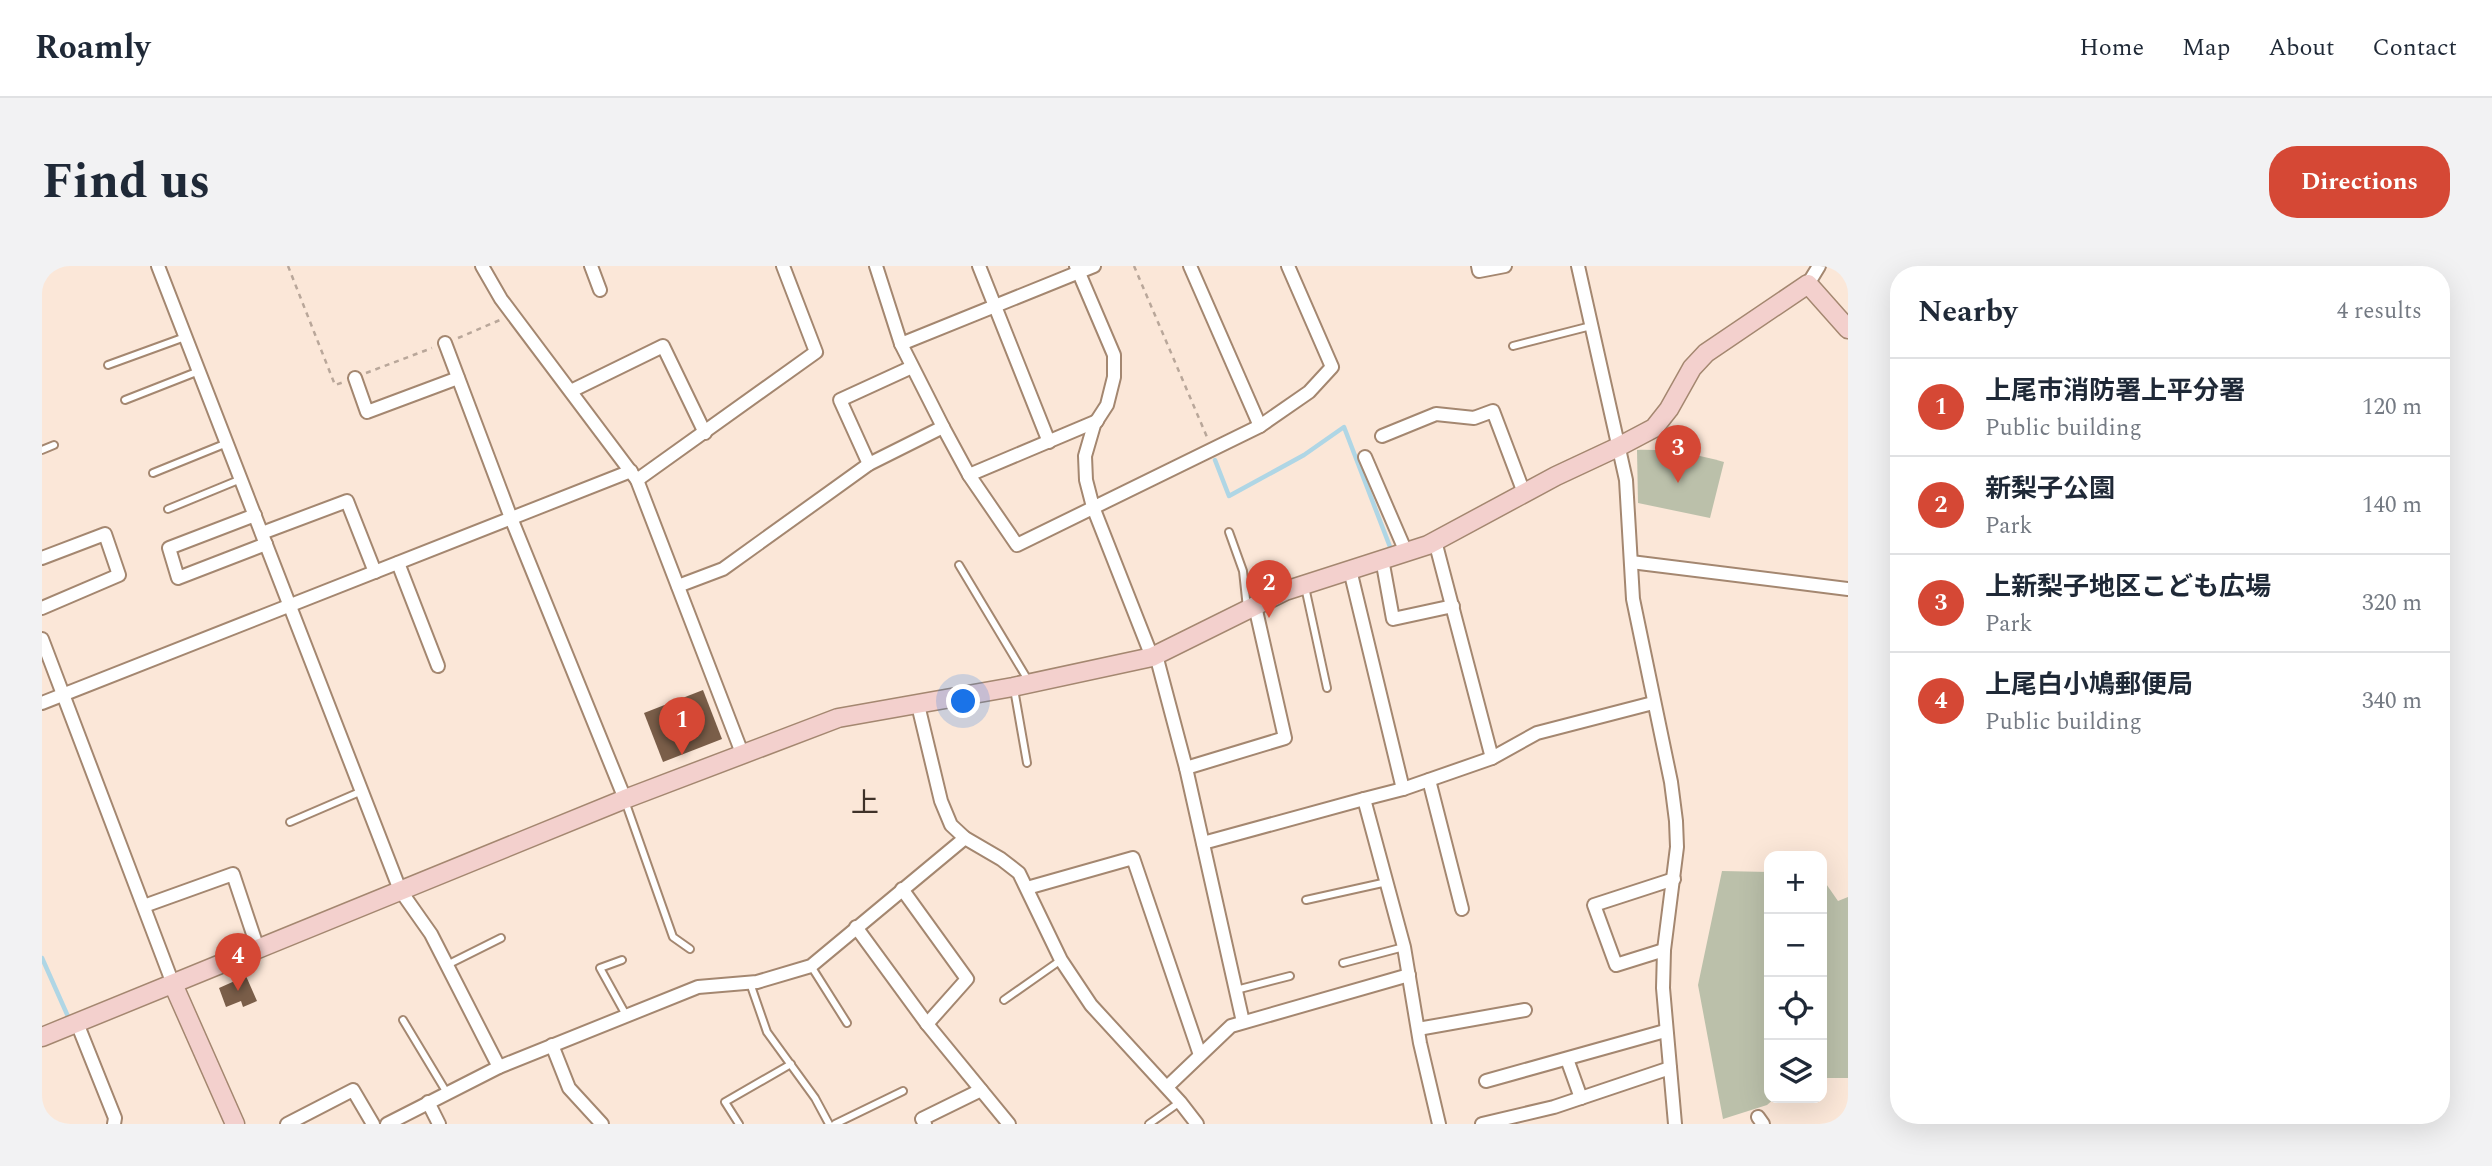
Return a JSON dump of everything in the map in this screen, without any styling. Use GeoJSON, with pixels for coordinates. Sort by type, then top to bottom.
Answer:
{"type":"FeatureCollection","features":[{"type":"Feature","properties":{"kind":"street"},"geometry":{"type":"LineString","coordinates":[[158,266],[400,890],[431,934],[499,1067]]}},
{"type":"Feature","properties":{"kind":"street"},"geometry":{"type":"LineString","coordinates":[[482,266],[513,315],[634,475],[743,753]]}},
{"type":"Feature","properties":{"kind":"street"},"geometry":{"type":"LineString","coordinates":[[591,266],[600,290]]}},
{"type":"Feature","properties":{"kind":"street"},"geometry":{"type":"LineString","coordinates":[[42,703],[511,518],[634,475],[705,433],[816,352],[783,266]]}},
{"type":"Feature","properties":{"kind":"street"},"geometry":{"type":"LineString","coordinates":[[876,266],[901,344],[912,366],[969,475],[1017,545],[1260,426],[1309,392],[1332,368],[1288,266]]}},
{"type":"Feature","properties":{"kind":"street"},"geometry":{"type":"LineString","coordinates":[[979,266],[1049,442]]}},
{"type":"Feature","properties":{"kind":"street"},"geometry":{"type":"LineString","coordinates":[[901,344],[996,307],[1078,269],[1094,266]]}},
{"type":"Feature","properties":{"kind":"street"},"geometry":{"type":"LineString","coordinates":[[1190,266],[1260,426]]}},
{"type":"Feature","properties":{"kind":"street"},"geometry":{"type":"LineString","coordinates":[[1478,266],[1479,271],[1505,266]]}},
{"type":"Feature","properties":{"kind":"street"},"geometry":{"type":"LineString","coordinates":[[1578,266],[1626,480],[1633,599],[1671,782],[1676,821],[1677,847],[1664,950],[1663,988],[1675,1124]]}},
{"type":"Feature","properties":{"kind":"street"},"geometry":{"type":"LineString","coordinates":[[42,1037],[625,799],[838,718],[1022,685],[1154,656],[1285,591],[1435,541],[1654,428],[1670,409],[1692,368],[1706,354],[1808,284],[1819,266]]}},
{"type":"Feature","properties":{"kind":"street"},"geometry":{"type":"LineString","coordinates":[[1078,269],[1115,355],[1114,377],[1107,405],[1097,421],[1085,456],[1086,480],[1093,508],[1154,656],[1186,768],[1243,1022]]}},
{"type":"Feature","properties":{"kind":"street"},"geometry":{"type":"LineString","coordinates":[[1808,284],[1848,329]]}},
{"type":"Feature","properties":{"kind":"street"},"geometry":{"type":"LineString","coordinates":[[445,343],[511,518],[625,799]]}},
{"type":"Feature","properties":{"kind":"street"},"geometry":{"type":"LineString","coordinates":[[571,391],[663,346],[705,433]]}},
{"type":"Feature","properties":{"kind":"street"},"geometry":{"type":"LineString","coordinates":[[869,464],[840,400],[912,366]]}},
{"type":"Feature","properties":{"kind":"street"},"geometry":{"type":"LineString","coordinates":[[355,378],[367,412],[458,378]]}},
{"type":"Feature","properties":{"kind":"street"},"geometry":{"type":"LineString","coordinates":[[1382,436],[1436,414],[1474,418],[1493,411],[1524,493]]}},
{"type":"Feature","properties":{"kind":"street"},"geometry":{"type":"LineString","coordinates":[[969,475],[1097,421]]}},
{"type":"Feature","properties":{"kind":"street"},"geometry":{"type":"LineString","coordinates":[[678,586],[723,569],[869,464],[943,427]]}},
{"type":"Feature","properties":{"kind":"street"},"geometry":{"type":"LineString","coordinates":[[1365,457],[1405,552]]}},
{"type":"Feature","properties":{"kind":"street"},"geometry":{"type":"LineString","coordinates":[[255,515],[169,548],[178,578],[346,501],[374,572]]}},
{"type":"Feature","properties":{"kind":"street"},"geometry":{"type":"LineString","coordinates":[[42,558],[105,534],[120,575],[42,608]]}},
{"type":"Feature","properties":{"kind":"street"},"geometry":{"type":"LineString","coordinates":[[1435,541],[1492,758]]}},
{"type":"Feature","properties":{"kind":"street"},"geometry":{"type":"LineString","coordinates":[[1382,559],[1393,620],[1454,606]]}},
{"type":"Feature","properties":{"kind":"street"},"geometry":{"type":"LineString","coordinates":[[1630,562],[1848,589]]}},
{"type":"Feature","properties":{"kind":"street"},"geometry":{"type":"LineString","coordinates":[[398,563],[438,666]]}},
{"type":"Feature","properties":{"kind":"street"},"geometry":{"type":"LineString","coordinates":[[1350,570],[1403,789]]}},
{"type":"Feature","properties":{"kind":"street"},"geometry":{"type":"LineString","coordinates":[[1186,768],[1285,738],[1251,608]]}},
{"type":"Feature","properties":{"kind":"street"},"geometry":{"type":"LineString","coordinates":[[42,639],[173,984],[235,1124]]}},
{"type":"Feature","properties":{"kind":"street"},"geometry":{"type":"LineString","coordinates":[[1203,843],[1403,789],[1492,758],[1537,733],[1653,703]]}},
{"type":"Feature","properties":{"kind":"street"},"geometry":{"type":"LineString","coordinates":[[918,705],[941,801],[951,825],[965,838],[1019,873],[1061,960],[1091,1005],[1167,1087],[1197,1124]]}},
{"type":"Feature","properties":{"kind":"street"},"geometry":{"type":"LineString","coordinates":[[1429,780],[1462,909]]}},
{"type":"Feature","properties":{"kind":"street"},"geometry":{"type":"LineString","coordinates":[[1364,799],[1404,947],[1418,1029],[1439,1124]]}},
{"type":"Feature","properties":{"kind":"street"},"geometry":{"type":"LineString","coordinates":[[387,1124],[499,1067],[698,987],[750,983],[811,966],[965,838]]}},
{"type":"Feature","properties":{"kind":"street"},"geometry":{"type":"LineString","coordinates":[[1027,888],[1133,858],[1200,1055]]}},
{"type":"Feature","properties":{"kind":"street"},"geometry":{"type":"LineString","coordinates":[[144,906],[233,874],[258,949]]}},
{"type":"Feature","properties":{"kind":"street"},"geometry":{"type":"LineString","coordinates":[[1664,950],[1616,965],[1594,905],[1674,879]]}},
{"type":"Feature","properties":{"kind":"street"},"geometry":{"type":"LineString","coordinates":[[902,889],[967,979],[927,1024]]}},
{"type":"Feature","properties":{"kind":"street"},"geometry":{"type":"LineString","coordinates":[[856,927],[927,1024],[1009,1124]]}},
{"type":"Feature","properties":{"kind":"street"},"geometry":{"type":"LineString","coordinates":[[1167,1087],[1231,1026],[1409,975]]}},
{"type":"Feature","properties":{"kind":"street"},"geometry":{"type":"LineString","coordinates":[[1418,1029],[1525,1010]]}},
{"type":"Feature","properties":{"kind":"street"},"geometry":{"type":"LineString","coordinates":[[76,1023],[115,1118],[114,1124]]}},
{"type":"Feature","properties":{"kind":"street"},"geometry":{"type":"LineString","coordinates":[[1486,1082],[1665,1031]]}},
{"type":"Feature","properties":{"kind":"street"},"geometry":{"type":"LineString","coordinates":[[552,1045],[569,1088],[602,1124]]}},
{"type":"Feature","properties":{"kind":"street"},"geometry":{"type":"LineString","coordinates":[[1567,1059],[1581,1098]]}},
{"type":"Feature","properties":{"kind":"street"},"geometry":{"type":"LineString","coordinates":[[1482,1124],[1554,1107],[1670,1068]]}},
{"type":"Feature","properties":{"kind":"street"},"geometry":{"type":"LineString","coordinates":[[287,1124],[354,1090],[373,1124]]}},
{"type":"Feature","properties":{"kind":"street"},"geometry":{"type":"LineString","coordinates":[[925,1124],[922,1119],[981,1090]]}},
{"type":"Feature","properties":{"kind":"street"},"geometry":{"type":"LineString","coordinates":[[429,1102],[439,1124]]}},
{"type":"Feature","properties":{"kind":"lane"},"geometry":{"type":"LineString","coordinates":[[1513,346],[1591,326]]}},
{"type":"Feature","properties":{"kind":"lane"},"geometry":{"type":"LineString","coordinates":[[108,365],[186,337]]}},
{"type":"Feature","properties":{"kind":"lane"},"geometry":{"type":"LineString","coordinates":[[125,400],[199,371]]}},
{"type":"Feature","properties":{"kind":"lane"},"geometry":{"type":"LineString","coordinates":[[153,473],[227,443]]}},
{"type":"Feature","properties":{"kind":"lane"},"geometry":{"type":"LineString","coordinates":[[42,450],[54,446]]}},
{"type":"Feature","properties":{"kind":"lane"},"geometry":{"type":"LineString","coordinates":[[168,509],[240,479]]}},
{"type":"Feature","properties":{"kind":"lane"},"geometry":{"type":"LineString","coordinates":[[1229,532],[1243,571],[1251,608]]}},
{"type":"Feature","properties":{"kind":"lane"},"geometry":{"type":"LineString","coordinates":[[959,565],[1022,685],[1027,763]]}},
{"type":"Feature","properties":{"kind":"lane"},"geometry":{"type":"LineString","coordinates":[[1304,585],[1327,688]]}},
{"type":"Feature","properties":{"kind":"lane"},"geometry":{"type":"LineString","coordinates":[[290,822],[362,792]]}},
{"type":"Feature","properties":{"kind":"lane"},"geometry":{"type":"LineString","coordinates":[[625,799],[673,937],[690,949]]}},
{"type":"Feature","properties":{"kind":"lane"},"geometry":{"type":"LineString","coordinates":[[1306,901],[1387,882]]}},
{"type":"Feature","properties":{"kind":"lane"},"geometry":{"type":"LineString","coordinates":[[447,965],[500,938]]}},
{"type":"Feature","properties":{"kind":"lane"},"geometry":{"type":"LineString","coordinates":[[1343,963],[1404,947]]}},
{"type":"Feature","properties":{"kind":"lane"},"geometry":{"type":"LineString","coordinates":[[622,960],[600,968],[625,1015]]}},
{"type":"Feature","properties":{"kind":"lane"},"geometry":{"type":"LineString","coordinates":[[1004,1000],[1061,960]]}},
{"type":"Feature","properties":{"kind":"lane"},"geometry":{"type":"LineString","coordinates":[[811,966],[847,1023]]}},
{"type":"Feature","properties":{"kind":"lane"},"geometry":{"type":"LineString","coordinates":[[1236,990],[1290,976]]}},
{"type":"Feature","properties":{"kind":"lane"},"geometry":{"type":"LineString","coordinates":[[750,983],[767,1032],[815,1098],[829,1124]]}},
{"type":"Feature","properties":{"kind":"lane"},"geometry":{"type":"LineString","coordinates":[[403,1020],[447,1093]]}},
{"type":"Feature","properties":{"kind":"lane"},"geometry":{"type":"LineString","coordinates":[[739,1124],[726,1102],[791,1064]]}},
{"type":"Feature","properties":{"kind":"lane"},"geometry":{"type":"LineString","coordinates":[[835,1124],[903,1091]]}},
{"type":"Feature","properties":{"kind":"lane"},"geometry":{"type":"LineString","coordinates":[[1149,1124],[1180,1102]]}},
{"type":"Feature","properties":{"kind":"path"},"geometry":{"type":"LineString","coordinates":[[288,266],[335,385],[513,315]]}},
{"type":"Feature","properties":{"kind":"path"},"geometry":{"type":"LineString","coordinates":[[1134,266],[1213,449]]}},
{"type":"Feature","properties":{"kind":"green space"},"geometry":{"type":"Polygon","coordinates":[[[1637,450],[1681,453],[1724,462],[1710,518],[1638,503],[1637,450]]]}},
{"type":"Feature","properties":{"kind":"green space"},"geometry":{"type":"Polygon","coordinates":[[[1722,871],[1764,872],[1764,1103],[1769,1103],[1767,1105],[1723,1119],[1698,985],[1722,871]]]}},
{"type":"Feature","properties":{"kind":"green space"},"geometry":{"type":"Polygon","coordinates":[[[1827,885],[1838,901],[1848,897],[1848,1078],[1827,1078],[1827,885]]]}},
{"type":"Feature","properties":{"kind":"building"},"geometry":{"type":"Polygon","coordinates":[[[703,690],[722,739],[663,762],[644,713],[703,690]]]}},
{"type":"Feature","properties":{"kind":"building"},"geometry":{"type":"Polygon","coordinates":[[[246,976],[257,1001],[243,1007],[241,1001],[226,1007],[219,988],[246,976]]]}},
{"type":"Feature","properties":{"kind":"waterway"},"geometry":{"type":"LineString","coordinates":[[1215,460],[1229,496],[1304,455],[1344,427],[1392,552]]}},
{"type":"Feature","properties":{"kind":"waterway"},"geometry":{"type":"LineString","coordinates":[[42,958],[70,1021]]}},
{"type":"Feature","properties":{"kind":"place","name":"上新梨子地区こども広場"},"geometry":{"type":"Point","coordinates":[1678,483]}},
{"type":"Feature","properties":{"kind":"place","name":"新梨子公園"},"geometry":{"type":"Point","coordinates":[1269,618]}},
{"type":"Feature","properties":{"kind":"place","name":"上尾市消防署上平分署"},"geometry":{"type":"Point","coordinates":[682,755]}},
{"type":"Feature","properties":{"kind":"place","name":"上尾白小鳩郵便局"},"geometry":{"type":"Point","coordinates":[238,991]}},
{"type":"Feature","properties":{"kind":"district","name":"上"},"geometry":{"type":"Point","coordinates":[865,803]}}]}
